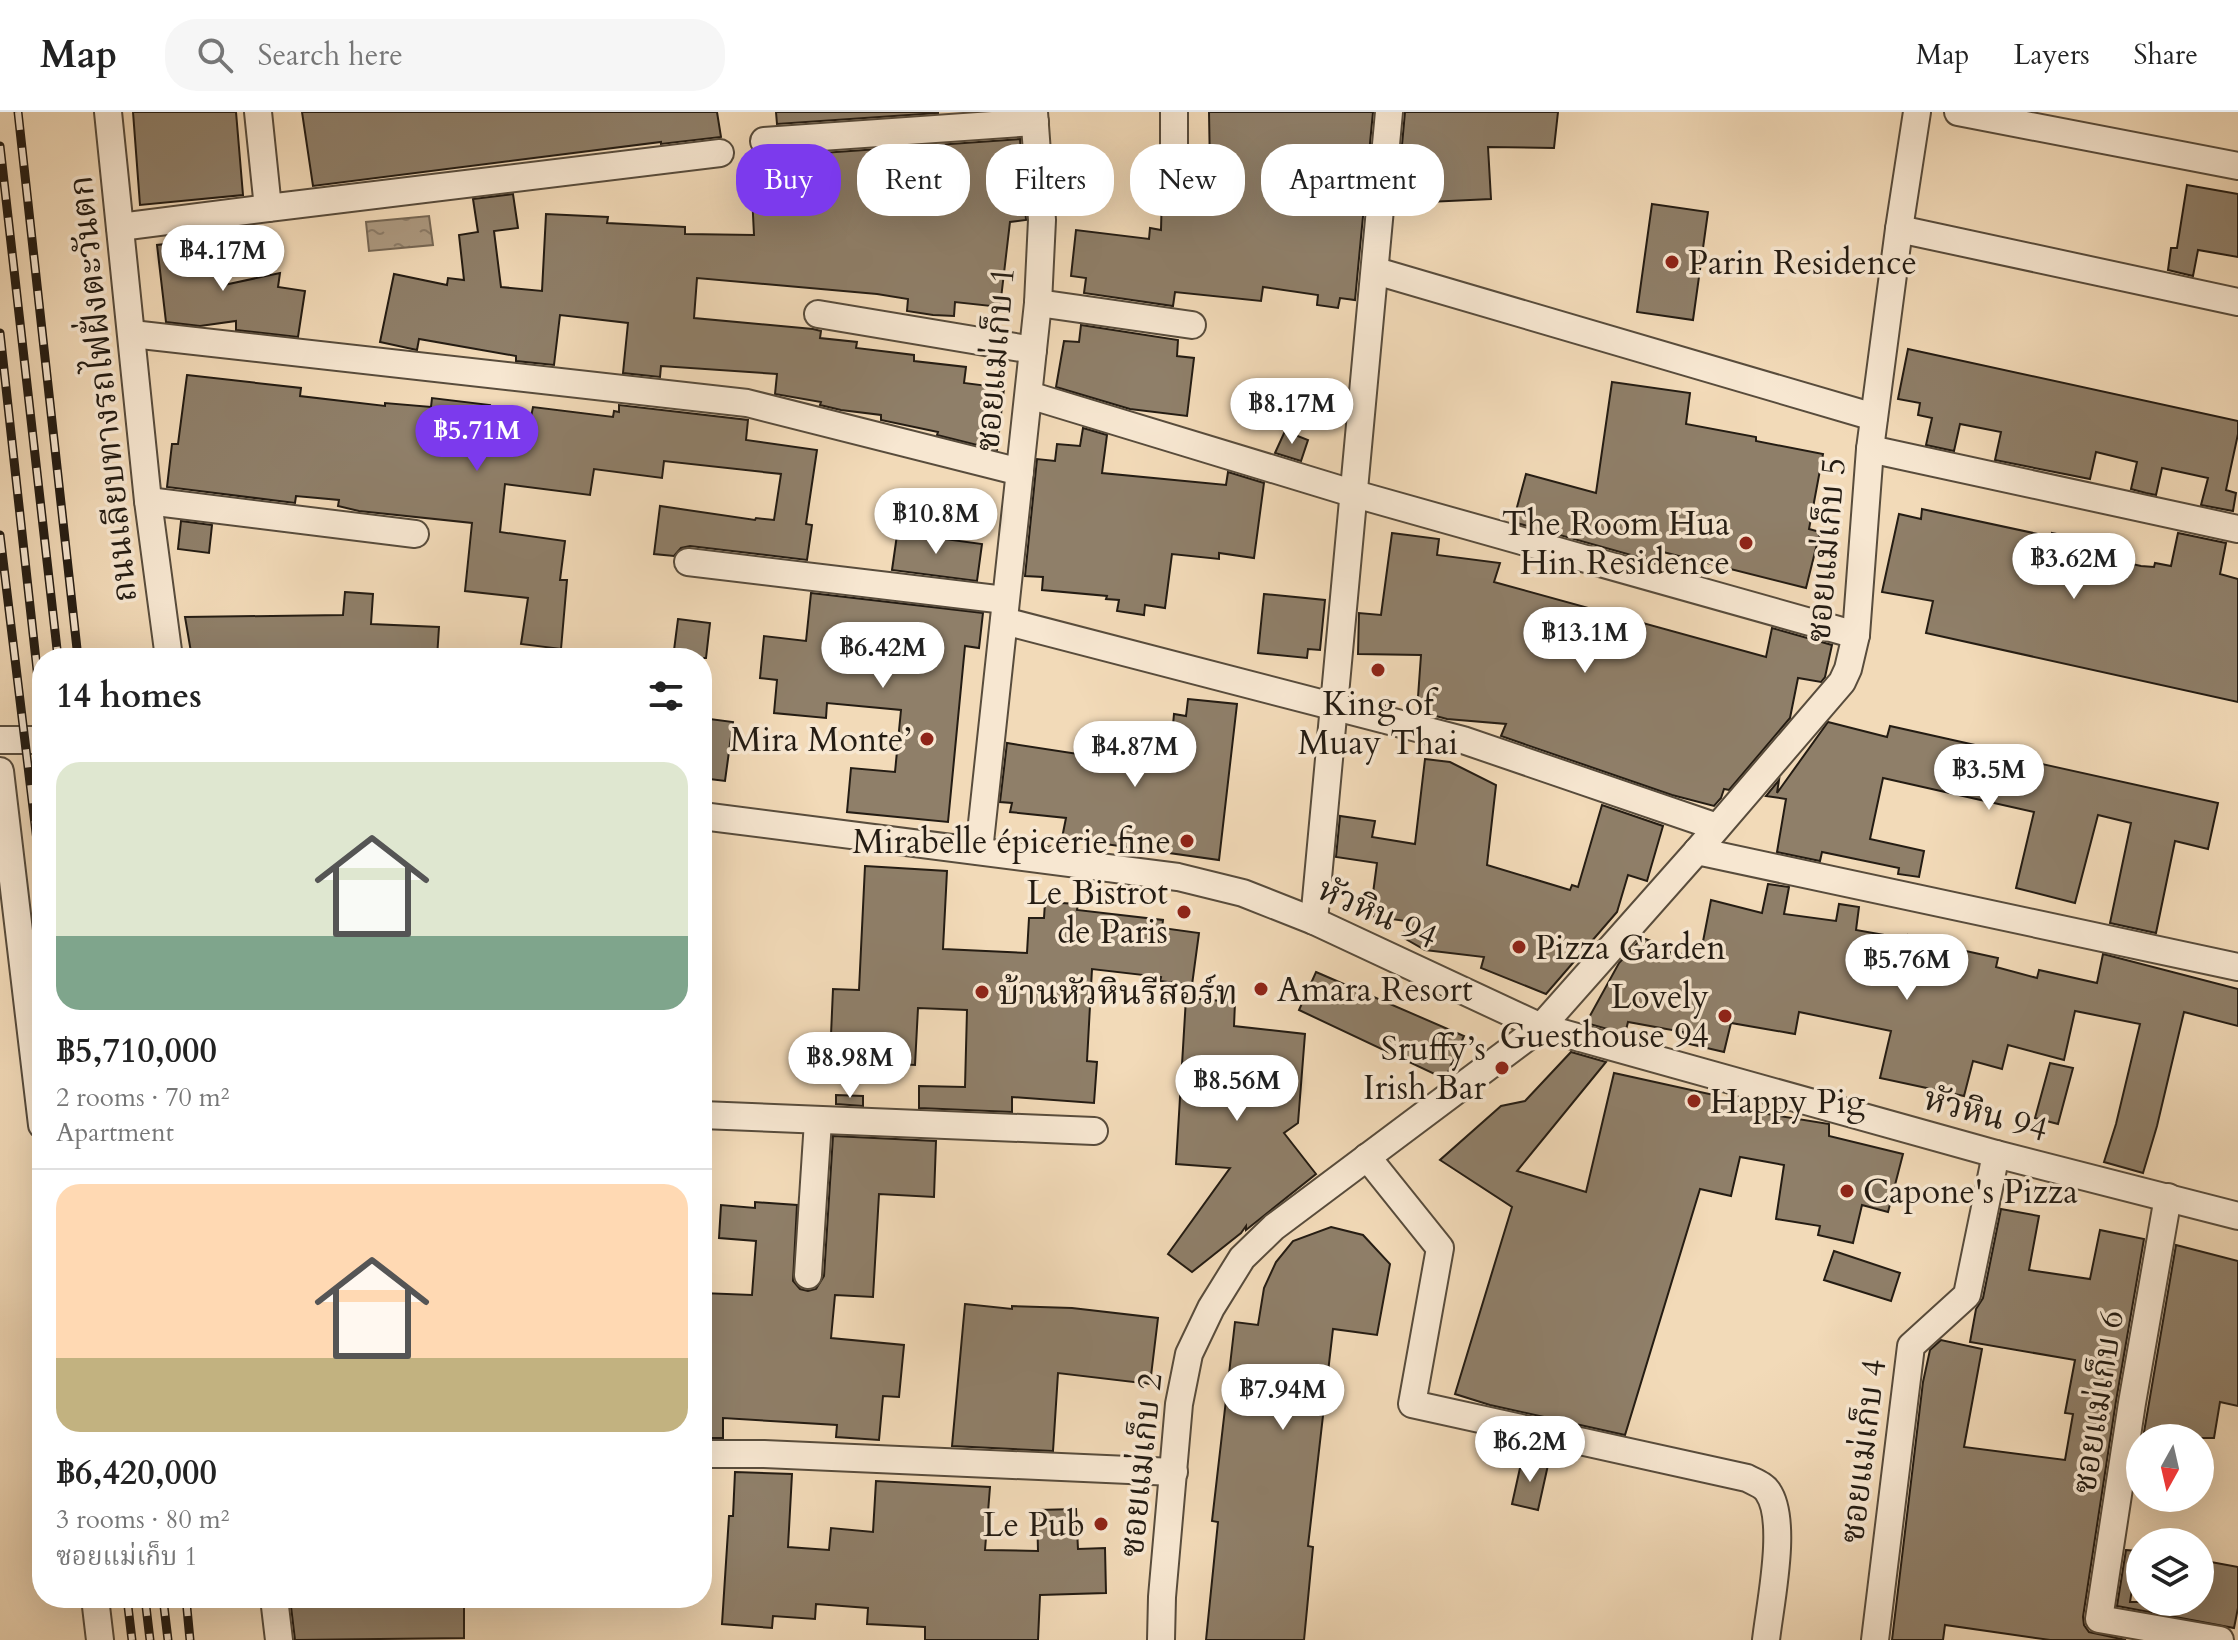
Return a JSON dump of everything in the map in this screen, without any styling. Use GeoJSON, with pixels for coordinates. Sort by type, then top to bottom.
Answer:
{"type":"FeatureCollection","features":[{"type":"Feature","properties":{"kind":"street","name":"ถนนเลียบทางรถไฟฝั่งตะวันตก"},"geometry":{"type":"LineString","coordinates":[[108,112],[148,501],[168,648]]}},
{"type":"Feature","properties":{"kind":"street"},"geometry":{"type":"LineString","coordinates":[[258,112],[268,208]]}},
{"type":"Feature","properties":{"kind":"street"},"geometry":{"type":"LineString","coordinates":[[1174,112],[1174,144]]}},
{"type":"Feature","properties":{"kind":"street"},"geometry":{"type":"LineString","coordinates":[[1314,921],[1389,112]]}},
{"type":"Feature","properties":{"kind":"street","name":"ซอยแม่เก็บ 5"},"geometry":{"type":"LineString","coordinates":[[1541,1027],[1842,682],[1848,669],[1856,635],[1870,449],[1917,112]]}},
{"type":"Feature","properties":{"kind":"street"},"geometry":{"type":"LineString","coordinates":[[1958,112],[2238,166]]}},
{"type":"Feature","properties":{"kind":"street"},"geometry":{"type":"LineString","coordinates":[[764,141],[1035,117]]}},
{"type":"Feature","properties":{"kind":"street","name":"ซอยแม่เก็บ 1"},"geometry":{"type":"LineString","coordinates":[[979,851],[1038,303],[1042,220],[1035,117]]}},
{"type":"Feature","properties":{"kind":"street"},"geometry":{"type":"LineString","coordinates":[[120,227],[720,153]]}},
{"type":"Feature","properties":{"kind":"street"},"geometry":{"type":"LineString","coordinates":[[1899,229],[2238,302]]}},
{"type":"Feature","properties":{"kind":"street"},"geometry":{"type":"LineString","coordinates":[[1376,271],[1874,417]]}},
{"type":"Feature","properties":{"kind":"street"},"geometry":{"type":"LineString","coordinates":[[1038,303],[1192,325]]}},
{"type":"Feature","properties":{"kind":"street"},"geometry":{"type":"LineString","coordinates":[[818,314],[1033,350]]}},
{"type":"Feature","properties":{"kind":"street"},"geometry":{"type":"LineString","coordinates":[[132,334],[747,403],[1020,472]]}},
{"type":"Feature","properties":{"kind":"street"},"geometry":{"type":"LineString","coordinates":[[1029,395],[1355,494],[1856,635]]}},
{"type":"Feature","properties":{"kind":"street"},"geometry":{"type":"LineString","coordinates":[[1870,449],[2238,529]]}},
{"type":"Feature","properties":{"kind":"street"},"geometry":{"type":"LineString","coordinates":[[148,501],[415,534]]}},
{"type":"Feature","properties":{"kind":"street"},"geometry":{"type":"LineString","coordinates":[[688,562],[1005,610],[1334,707],[1463,740],[1717,827]]}},
{"type":"Feature","properties":{"kind":"street"},"geometry":{"type":"LineString","coordinates":[[0,740],[32,740]]}},
{"type":"Feature","properties":{"kind":"street"},"geometry":{"type":"LineString","coordinates":[[0,771],[32,1041]]}},
{"type":"Feature","properties":{"kind":"street","name":"หัวหิน 94"},"geometry":{"type":"LineString","coordinates":[[712,817],[1178,877],[1243,893],[1314,921],[1541,1027],[1996,1154],[2238,1216]]}},
{"type":"Feature","properties":{"kind":"street"},"geometry":{"type":"LineString","coordinates":[[1697,851],[2238,967]]}},
{"type":"Feature","properties":{"kind":"street","name":"ซอยแม่เก็บ 2"},"geometry":{"type":"LineString","coordinates":[[1161,1640],[1179,1404],[1189,1354],[1211,1308],[1242,1258],[1274,1227],[1541,1027]]}},
{"type":"Feature","properties":{"kind":"street"},"geometry":{"type":"LineString","coordinates":[[712,1116],[1094,1131]]}},
{"type":"Feature","properties":{"kind":"street"},"geometry":{"type":"LineString","coordinates":[[808,1275],[818,1121]]}},
{"type":"Feature","properties":{"kind":"street","name":"ซอยแม่เก็บ 4"},"geometry":{"type":"LineString","coordinates":[[1875,1640],[1911,1346],[1967,1295],[1996,1154]]}},
{"type":"Feature","properties":{"kind":"street"},"geometry":{"type":"LineString","coordinates":[[1367,1157],[1440,1248],[1412,1404],[1747,1478],[1767,1488],[1779,1526],[1766,1640]]}},
{"type":"Feature","properties":{"kind":"street","name":"ซอยแม่เก็บ 6"},"geometry":{"type":"LineString","coordinates":[[2168,1197],[2099,1619],[2220,1640]]}},
{"type":"Feature","properties":{"kind":"street"},"geometry":{"type":"LineString","coordinates":[[712,1454],[780,1454],[1174,1472]]}},
{"type":"Feature","properties":{"kind":"street"},"geometry":{"type":"LineString","coordinates":[[96,1608],[100,1640]]}},
{"type":"Feature","properties":{"kind":"street"},"geometry":{"type":"LineString","coordinates":[[275,1608],[279,1640]]}},
{"type":"Feature","properties":{"kind":"water"},"geometry":{"type":"Polygon","coordinates":[[[429,216],[433,245],[369,251],[366,222],[429,216]]]}},
{"type":"Feature","properties":{"kind":"building"},"geometry":{"type":"Polygon","coordinates":[[[133,112],[236,112],[243,195],[140,205],[133,112]]]}},
{"type":"Feature","properties":{"kind":"building"},"geometry":{"type":"Polygon","coordinates":[[[302,112],[717,112],[721,137],[313,186],[302,112]]]}},
{"type":"Feature","properties":{"kind":"building"},"geometry":{"type":"Polygon","coordinates":[[[776,112],[938,112],[938,113],[777,124],[776,112]]]}},
{"type":"Feature","properties":{"kind":"building"},"geometry":{"type":"Polygon","coordinates":[[[1209,112],[1373,112],[1370,144],[1261,144],[1261,216],[1363,216],[1355,300],[1340,298],[1338,308],[1317,305],[1318,295],[1263,287],[1261,301],[1175,292],[1173,306],[1084,293],[1086,278],[1071,276],[1076,230],[1149,239],[1150,228],[1161,230],[1161,216],[1245,216],[1245,144],[1210,144],[1209,112]]]}},
{"type":"Feature","properties":{"kind":"building"},"geometry":{"type":"Polygon","coordinates":[[[1405,112],[1558,112],[1554,148],[1488,147],[1491,199],[1444,201],[1444,144],[1402,144],[1405,112]]]}},
{"type":"Feature","properties":{"kind":"building"},"geometry":{"type":"Polygon","coordinates":[[[1020,139],[1020,144],[986,144],[986,216],[1026,216],[1026,220],[1010,222],[1000,307],[955,302],[954,316],[933,315],[907,311],[908,299],[877,294],[697,278],[694,318],[813,329],[821,331],[820,338],[857,342],[856,348],[914,355],[914,361],[966,367],[964,383],[1004,388],[997,450],[937,435],[938,432],[881,420],[881,415],[841,410],[820,405],[821,402],[775,394],[777,374],[661,366],[660,377],[623,373],[628,323],[560,315],[554,365],[516,361],[516,356],[419,339],[417,350],[380,342],[394,274],[447,285],[448,278],[464,280],[459,235],[478,232],[473,199],[513,194],[518,228],[494,231],[501,287],[542,291],[546,214],[608,217],[607,223],[685,227],[685,234],[754,235],[753,216],[841,216],[841,152],[857,151],[857,216],[970,216],[970,144],[949,144],[1020,139]]]}},
{"type":"Feature","properties":{"kind":"building"},"geometry":{"type":"Polygon","coordinates":[[[2187,185],[2238,194],[2238,257],[2198,250],[2193,276],[2168,270],[2171,248],[2177,248],[2187,185]]]}},
{"type":"Feature","properties":{"kind":"building","name":"Parin Residence"},"geometry":{"type":"Polygon","coordinates":[[[1652,204],[1708,212],[1693,320],[1637,312],[1652,204]]]}},
{"type":"Feature","properties":{"kind":"building"},"geometry":{"type":"Polygon","coordinates":[[[218,238],[224,285],[280,273],[278,287],[305,291],[298,337],[236,330],[236,321],[200,326],[166,322],[157,245],[218,238]]]}},
{"type":"Feature","properties":{"kind":"building"},"geometry":{"type":"Polygon","coordinates":[[[1081,325],[1178,340],[1177,356],[1194,358],[1187,416],[1130,409],[1056,387],[1064,341],[1079,342],[1081,325]]]}},
{"type":"Feature","properties":{"kind":"building"},"geometry":{"type":"Polygon","coordinates":[[[1908,349],[2238,421],[2226,490],[2236,493],[2233,511],[2201,505],[2208,478],[2162,468],[2156,495],[2146,493],[2131,489],[2137,462],[2096,452],[2090,479],[1995,460],[2001,432],[1960,424],[1954,451],[1926,445],[1932,418],[1918,415],[1920,403],[1898,399],[1908,349]]]}},
{"type":"Feature","properties":{"kind":"building"},"geometry":{"type":"Polygon","coordinates":[[[187,375],[301,388],[300,396],[385,406],[385,403],[431,407],[432,398],[490,405],[489,413],[531,417],[533,407],[613,417],[614,411],[619,412],[619,405],[748,420],[746,440],[817,450],[806,524],[812,525],[807,560],[690,546],[681,548],[674,556],[654,554],[660,506],[774,520],[781,474],[664,461],[662,478],[594,469],[590,495],[505,484],[500,532],[565,541],[560,580],[567,580],[561,648],[521,644],[528,598],[465,591],[472,523],[359,511],[338,506],[339,500],[296,496],[295,503],[167,487],[172,444],[178,444],[187,375]]]}},
{"type":"Feature","properties":{"kind":"building"},"geometry":{"type":"Polygon","coordinates":[[[1612,382],[1690,393],[1686,424],[1823,454],[1809,529],[1820,532],[1806,588],[1659,551],[1656,562],[1513,522],[1526,474],[1596,493],[1612,382]]]}},
{"type":"Feature","properties":{"kind":"building"},"geometry":{"type":"Polygon","coordinates":[[[1083,428],[1107,435],[1102,473],[1226,485],[1228,472],[1264,483],[1254,558],[1219,553],[1219,559],[1172,554],[1165,608],[1145,605],[1144,615],[1117,611],[1119,600],[1106,599],[1107,596],[1042,590],[1043,577],[1025,576],[1037,459],[1055,461],[1057,444],[1080,446],[1083,428]]]}},
{"type":"Feature","properties":{"kind":"building"},"geometry":{"type":"Polygon","coordinates":[[[1285,431],[1308,440],[1301,461],[1275,453],[1285,431]]]}},
{"type":"Feature","properties":{"kind":"building"},"geometry":{"type":"Polygon","coordinates":[[[1922,509],[2052,537],[2052,533],[2090,541],[2087,554],[2141,566],[2154,567],[2155,563],[2171,566],[2178,533],[2226,543],[2220,574],[2238,579],[2238,702],[1926,633],[1933,601],[1882,592],[1899,514],[1921,519],[1922,509]]]}},
{"type":"Feature","properties":{"kind":"building"},"geometry":{"type":"Polygon","coordinates":[[[181,521],[212,525],[209,553],[178,549],[181,521]]]}},
{"type":"Feature","properties":{"kind":"building"},"geometry":{"type":"Polygon","coordinates":[[[898,528],[938,534],[937,538],[982,544],[977,581],[892,570],[898,528]]]}},
{"type":"Feature","properties":{"kind":"building"},"geometry":{"type":"Polygon","coordinates":[[[1392,533],[1439,539],[1437,555],[1500,563],[1494,582],[1766,657],[1772,628],[1832,645],[1825,677],[1821,682],[1798,678],[1790,718],[1729,790],[1724,789],[1714,806],[1672,795],[1501,736],[1506,724],[1447,719],[1417,711],[1421,655],[1358,654],[1359,613],[1381,615],[1392,533]]]}},
{"type":"Feature","properties":{"kind":"building"},"geometry":{"type":"Polygon","coordinates":[[[345,592],[373,594],[371,624],[439,627],[438,648],[190,648],[185,617],[343,615],[345,592]]]}},
{"type":"Feature","properties":{"kind":"building"},"geometry":{"type":"Polygon","coordinates":[[[811,593],[983,613],[979,648],[965,646],[948,822],[847,812],[851,768],[895,772],[901,710],[827,703],[826,718],[774,713],[777,680],[760,678],[764,636],[806,641],[811,593]]]}},
{"type":"Feature","properties":{"kind":"building"},"geometry":{"type":"Polygon","coordinates":[[[1264,594],[1325,600],[1320,650],[1308,649],[1307,658],[1258,653],[1264,594]]]}},
{"type":"Feature","properties":{"kind":"building"},"geometry":{"type":"Polygon","coordinates":[[[678,619],[710,623],[707,648],[674,648],[678,619]]]}},
{"type":"Feature","properties":{"kind":"building"},"geometry":{"type":"Polygon","coordinates":[[[1188,699],[1237,704],[1219,860],[1062,838],[1066,818],[1010,812],[1012,803],[1000,802],[1007,743],[1169,768],[1174,714],[1186,716],[1188,699]]]}},
{"type":"Feature","properties":{"kind":"building"},"geometry":{"type":"Polygon","coordinates":[[[712,719],[733,722],[725,781],[712,779],[712,719]]]}},
{"type":"Feature","properties":{"kind":"building"},"geometry":{"type":"Polygon","coordinates":[[[1828,722],[1887,737],[1890,726],[1993,749],[1992,753],[2218,803],[2208,849],[2175,841],[2156,933],[2110,923],[2131,823],[2098,815],[2075,903],[2016,888],[2034,812],[1883,778],[1870,839],[1924,851],[1919,877],[1898,874],[1899,868],[1822,852],[1820,861],[1777,852],[1786,799],[1766,796],[1779,780],[1777,793],[1828,722]]]}},
{"type":"Feature","properties":{"kind":"building"},"geometry":{"type":"Polygon","coordinates":[[[1425,759],[1450,762],[1496,785],[1487,865],[1570,890],[1572,885],[1578,887],[1602,805],[1663,826],[1647,881],[1628,875],[1617,912],[1546,994],[1481,968],[1484,957],[1425,950],[1404,938],[1406,921],[1370,916],[1377,863],[1336,857],[1340,816],[1375,821],[1372,837],[1415,844],[1425,759]]]}},
{"type":"Feature","properties":{"kind":"building"},"geometry":{"type":"Polygon","coordinates":[[[865,866],[947,871],[943,949],[1027,953],[1029,918],[1044,918],[1045,902],[1078,904],[1077,910],[1163,920],[1162,928],[1199,933],[1192,985],[1160,981],[1161,977],[1092,969],[1087,1061],[1097,1062],[1094,1103],[1012,1097],[1012,1112],[919,1108],[919,1086],[965,1087],[967,1010],[918,1008],[915,1065],[862,1062],[864,1036],[831,1035],[833,989],[859,990],[865,866]]]}},
{"type":"Feature","properties":{"kind":"building"},"geometry":{"type":"Polygon","coordinates":[[[1768,884],[1789,887],[1784,914],[1836,921],[1839,904],[1859,907],[1856,930],[1907,939],[1908,935],[1953,946],[1998,958],[1996,967],[2037,978],[2039,970],[2097,983],[2103,954],[2238,989],[2238,1026],[2184,1012],[2143,1173],[2104,1162],[2140,1024],[2075,1011],[2064,1060],[2008,1045],[2002,1069],[1973,1061],[1964,1096],[1880,1078],[1891,1031],[1799,1012],[1795,1034],[1731,1023],[1724,1052],[1681,1042],[1683,1032],[1628,1022],[1625,1034],[1586,1023],[1619,963],[1642,938],[1654,942],[1652,949],[1700,957],[1711,900],[1762,913],[1768,884]]]}},
{"type":"Feature","properties":{"kind":"building"},"geometry":{"type":"Polygon","coordinates":[[[1316,972],[1464,1036],[1445,1079],[1299,1010],[1316,972]]]}},
{"type":"Feature","properties":{"kind":"building"},"geometry":{"type":"Polygon","coordinates":[[[1186,998],[1235,1002],[1234,1026],[1305,1034],[1298,1123],[1284,1133],[1316,1174],[1246,1230],[1246,1226],[1192,1272],[1168,1254],[1230,1168],[1176,1164],[1186,998]]]}},
{"type":"Feature","properties":{"kind":"building"},"geometry":{"type":"Polygon","coordinates":[[[1571,1052],[1606,1062],[1517,1171],[1586,1192],[1614,1073],[1714,1095],[1714,1098],[1750,1107],[1749,1111],[1829,1124],[1829,1136],[1903,1154],[1888,1212],[1862,1205],[1853,1243],[1818,1235],[1820,1226],[1776,1219],[1784,1165],[1740,1157],[1731,1196],[1700,1189],[1625,1435],[1490,1405],[1455,1394],[1512,1207],[1440,1160],[1501,1106],[1525,1101],[1571,1052]]]}},
{"type":"Feature","properties":{"kind":"building"},"geometry":{"type":"Polygon","coordinates":[[[2050,1063],[2073,1068],[2058,1124],[2035,1118],[2050,1063]]]}},
{"type":"Feature","properties":{"kind":"building"},"geometry":{"type":"Polygon","coordinates":[[[836,1095],[863,1096],[863,1106],[836,1104],[836,1095]]]}},
{"type":"Feature","properties":{"kind":"building"},"geometry":{"type":"Polygon","coordinates":[[[833,1136],[936,1141],[934,1197],[879,1194],[873,1297],[835,1295],[831,1338],[904,1345],[899,1397],[883,1396],[879,1440],[836,1437],[837,1425],[723,1418],[723,1438],[712,1438],[712,1293],[752,1295],[756,1241],[719,1238],[721,1205],[755,1208],[755,1202],[797,1205],[793,1281],[800,1289],[808,1291],[816,1289],[824,1276],[833,1136]]]}},
{"type":"Feature","properties":{"kind":"building"},"geometry":{"type":"Polygon","coordinates":[[[2001,1209],[2039,1216],[2029,1270],[2090,1279],[2100,1230],[2144,1239],[2083,1617],[2089,1632],[2126,1640],[2050,1640],[1945,1625],[1943,1640],[1892,1640],[1923,1382],[1930,1350],[1941,1340],[1982,1349],[1964,1447],[2065,1460],[2073,1414],[2065,1413],[2075,1360],[1970,1342],[1976,1309],[1983,1298],[2001,1209]]]}},
{"type":"Feature","properties":{"kind":"building"},"geometry":{"type":"Polygon","coordinates":[[[1331,1227],[1363,1235],[1390,1264],[1377,1335],[1333,1329],[1308,1546],[1313,1547],[1304,1640],[1206,1640],[1218,1522],[1212,1521],[1235,1322],[1258,1325],[1264,1288],[1276,1262],[1293,1241],[1331,1227]]]}},
{"type":"Feature","properties":{"kind":"building"},"geometry":{"type":"Polygon","coordinates":[[[2176,1245],[2238,1261],[2238,1406],[2220,1402],[2214,1438],[2214,1424],[2145,1424],[2176,1245]]]}},
{"type":"Feature","properties":{"kind":"building"},"geometry":{"type":"Polygon","coordinates":[[[1834,1251],[1900,1273],[1891,1301],[1824,1280],[1834,1251]]]}},
{"type":"Feature","properties":{"kind":"building"},"geometry":{"type":"Polygon","coordinates":[[[965,1304],[1012,1309],[1012,1306],[1072,1308],[1158,1318],[1150,1384],[1058,1373],[1053,1451],[952,1446],[965,1304]]]}},
{"type":"Feature","properties":{"kind":"building"},"geometry":{"type":"Polygon","coordinates":[[[1522,1459],[1548,1465],[1538,1510],[1512,1504],[1522,1459]]]}},
{"type":"Feature","properties":{"kind":"building"},"geometry":{"type":"Polygon","coordinates":[[[735,1472],[792,1474],[788,1547],[829,1550],[831,1528],[873,1532],[876,1481],[990,1487],[985,1550],[1038,1551],[1037,1510],[1076,1509],[1078,1549],[1105,1548],[1106,1593],[1040,1595],[1038,1640],[925,1640],[925,1627],[867,1624],[868,1608],[816,1604],[815,1619],[773,1616],[772,1628],[722,1624],[735,1472]]]}},
{"type":"Feature","properties":{"kind":"building"},"geometry":{"type":"Polygon","coordinates":[[[2126,1550],[2126,1608],[2117,1606],[2126,1550]]]}},
{"type":"Feature","properties":{"kind":"building"},"geometry":{"type":"Polygon","coordinates":[[[2214,1563],[2238,1567],[2238,1608],[2234,1628],[2170,1616],[2214,1616],[2214,1563]]]}},
{"type":"Feature","properties":{"kind":"building"},"geometry":{"type":"Polygon","coordinates":[[[291,1608],[464,1608],[464,1638],[295,1640],[291,1608]]]}},
{"type":"Feature","properties":{"kind":"railway"},"geometry":{"type":"LineString","coordinates":[[18,112],[77,648]]}},
{"type":"Feature","properties":{"kind":"railway"},"geometry":{"type":"LineString","coordinates":[[0,146],[57,648]]}},
{"type":"Feature","properties":{"kind":"railway"},"geometry":{"type":"LineString","coordinates":[[0,333],[35,648]]}},
{"type":"Feature","properties":{"kind":"railway"},"geometry":{"type":"LineString","coordinates":[[0,535],[32,799]]}},
{"type":"Feature","properties":{"kind":"railway"},"geometry":{"type":"LineString","coordinates":[[128,1608],[132,1640]]}},
{"type":"Feature","properties":{"kind":"railway"},"geometry":{"type":"LineString","coordinates":[[146,1608],[150,1640]]}},
{"type":"Feature","properties":{"kind":"railway"},"geometry":{"type":"LineString","coordinates":[[164,1608],[168,1640]]}},
{"type":"Feature","properties":{"kind":"railway"},"geometry":{"type":"LineString","coordinates":[[187,1608],[190,1640]]}},
{"type":"Feature","properties":{"kind":"place","name":"Parin Residence"},"geometry":{"type":"Point","coordinates":[1672,262]}},
{"type":"Feature","properties":{"kind":"place","name":"The Room Hua Hin Residence"},"geometry":{"type":"Point","coordinates":[1746,543]}},
{"type":"Feature","properties":{"kind":"place","name":"King of Muay Thai"},"geometry":{"type":"Point","coordinates":[1378,670]}},
{"type":"Feature","properties":{"kind":"place","name":"Mira Monte’"},"geometry":{"type":"Point","coordinates":[927,739]}},
{"type":"Feature","properties":{"kind":"place","name":"Mirabelle épicerie fine"},"geometry":{"type":"Point","coordinates":[1187,841]}},
{"type":"Feature","properties":{"kind":"place","name":"Le Bistrot de Paris"},"geometry":{"type":"Point","coordinates":[1184,912]}},
{"type":"Feature","properties":{"kind":"place","name":"Pizza Garden"},"geometry":{"type":"Point","coordinates":[1519,947]}},
{"type":"Feature","properties":{"kind":"place","name":"Amara Resort"},"geometry":{"type":"Point","coordinates":[1261,989]}},
{"type":"Feature","properties":{"kind":"place","name":"บ้านหัวหินรีสอร์ท"},"geometry":{"type":"Point","coordinates":[982,992]}},
{"type":"Feature","properties":{"kind":"place","name":"Lovely Guesthouse 94"},"geometry":{"type":"Point","coordinates":[1725,1016]}},
{"type":"Feature","properties":{"kind":"place","name":"Sruffy’s Irish Bar"},"geometry":{"type":"Point","coordinates":[1502,1068]}},
{"type":"Feature","properties":{"kind":"place","name":"Happy Pig"},"geometry":{"type":"Point","coordinates":[1694,1101]}},
{"type":"Feature","properties":{"kind":"place","name":"Capone's Pizza"},"geometry":{"type":"Point","coordinates":[1847,1191]}},
{"type":"Feature","properties":{"kind":"place","name":"Le Pub"},"geometry":{"type":"Point","coordinates":[1101,1524]}}]}
